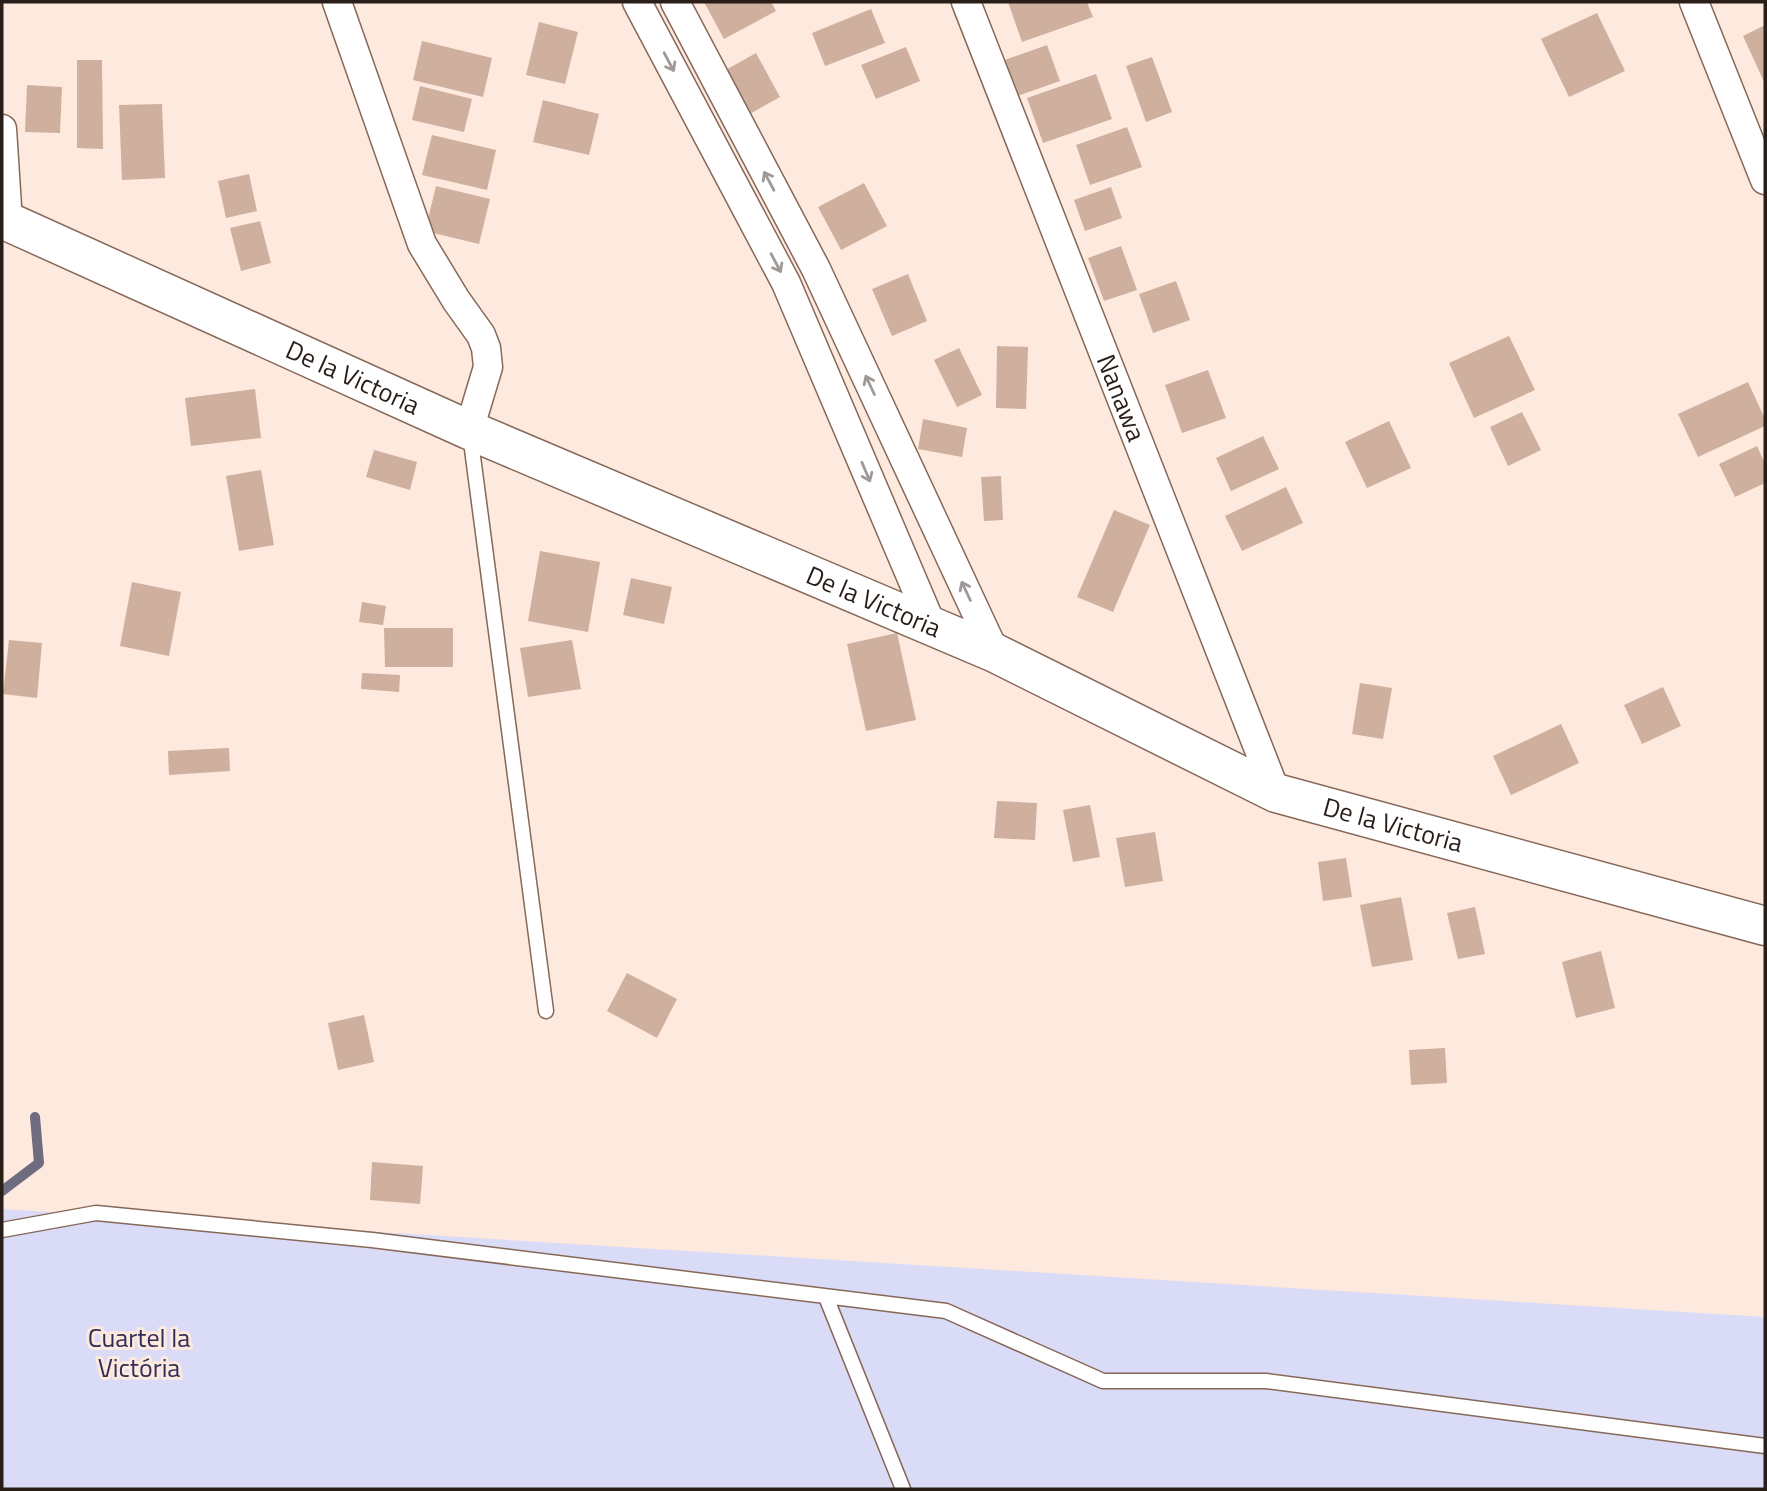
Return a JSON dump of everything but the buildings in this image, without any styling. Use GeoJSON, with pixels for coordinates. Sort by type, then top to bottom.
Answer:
{"type":"FeatureCollection","features":[{"type":"Feature","properties":{"kind":"main road","name":"De la Victoria"},"geometry":{"type":"LineString","coordinates":[[5,220],[469,430],[995,653],[1276,793],[1765,926]]}},
{"type":"Feature","properties":{"kind":"street"},"geometry":{"type":"LineString","coordinates":[[337,2],[422,244],[481,335],[486,348],[488,366],[469,430]]}},
{"type":"Feature","properties":{"kind":"street"},"geometry":{"type":"LineString","coordinates":[[637,2],[786,283],[932,626]]}},
{"type":"Feature","properties":{"kind":"street"},"geometry":{"type":"LineString","coordinates":[[675,2],[816,269],[995,653]]}},
{"type":"Feature","properties":{"kind":"street","name":"Nanawa"},"geometry":{"type":"LineString","coordinates":[[966,2],[1276,793]]}},
{"type":"Feature","properties":{"kind":"street"},"geometry":{"type":"LineString","coordinates":[[1694,2],[1765,176]]}},
{"type":"Feature","properties":{"kind":"street"},"geometry":{"type":"LineString","coordinates":[[2,130],[5,220]]}},
{"type":"Feature","properties":{"kind":"lane"},"geometry":{"type":"LineString","coordinates":[[469,430],[546,1011]]}},
{"type":"Feature","properties":{"kind":"lane"},"geometry":{"type":"LineString","coordinates":[[2,1230],[96,1213],[386,1242],[946,1311],[1103,1381],[1266,1381],[1765,1446]]}},
{"type":"Feature","properties":{"kind":"lane"},"geometry":{"type":"LineString","coordinates":[[826,1297],[903,1489]]}},
{"type":"Feature","properties":{"kind":"green space","name":"Cuartel la Victória"},"geometry":{"type":"Polygon","coordinates":[[[2,1209],[1765,1317],[1765,1489],[2,1489],[2,1209]]]}},
{"type":"Feature","properties":{"kind":"waterway"},"geometry":{"type":"LineString","coordinates":[[2,1191],[39,1163],[35,1117]]}}]}
